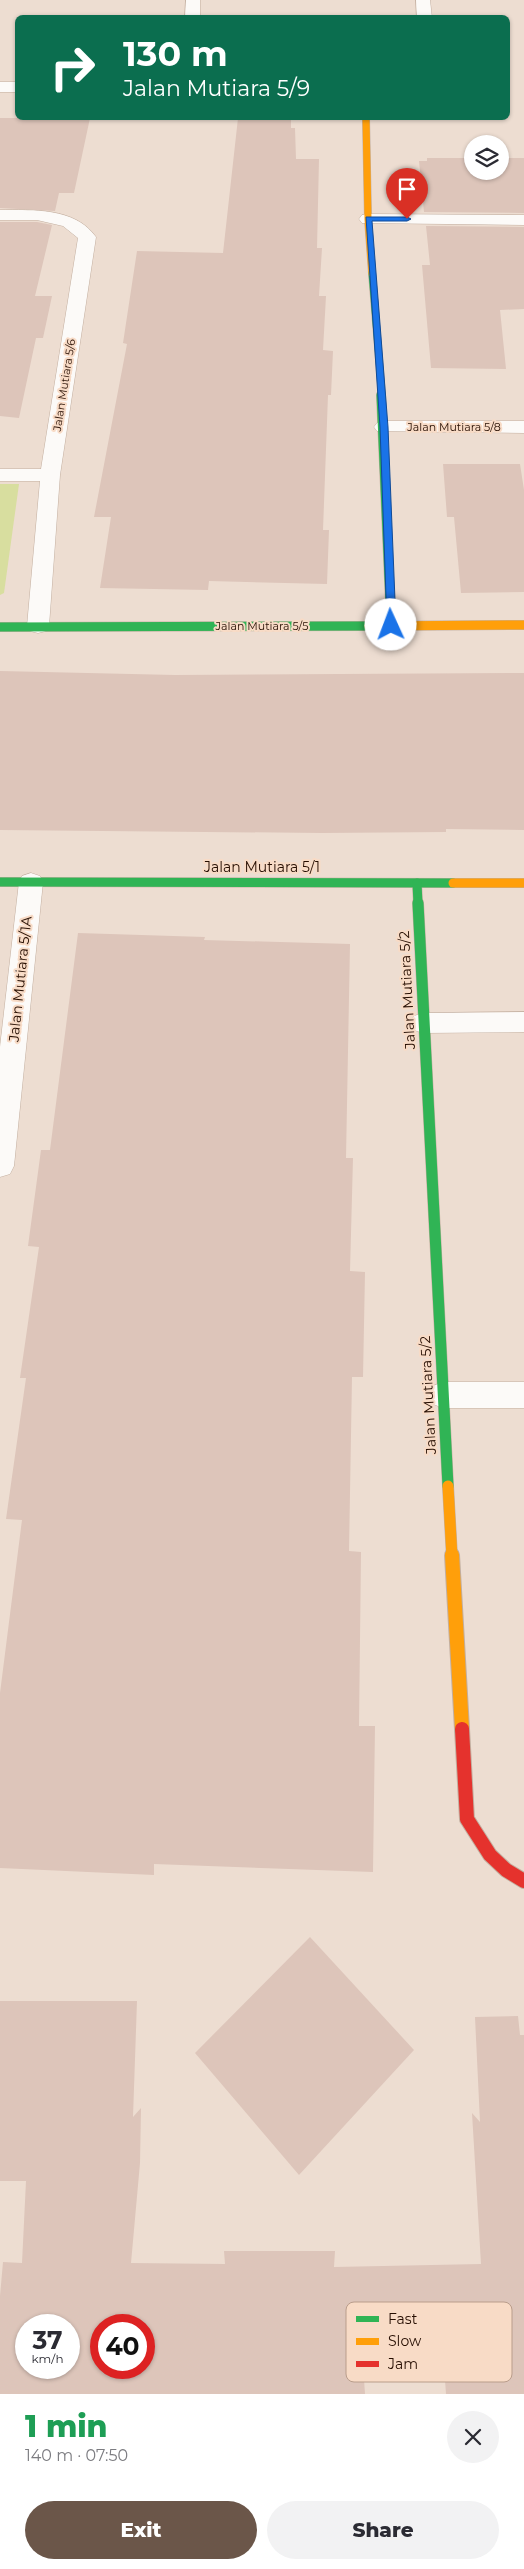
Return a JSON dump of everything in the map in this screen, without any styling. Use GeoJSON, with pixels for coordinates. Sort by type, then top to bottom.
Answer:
{"type":"FeatureCollection","features":[{"type":"Feature","properties":{"kind":"street"},"geometry":{"type":"LineString","coordinates":[[192,15],[193,0]]}},
{"type":"Feature","properties":{"kind":"street"},"geometry":{"type":"LineString","coordinates":[[424,0],[425,15]]}},
{"type":"Feature","properties":{"kind":"street"},"geometry":{"type":"LineString","coordinates":[[0,87],[15,87]]}},
{"type":"Feature","properties":{"kind":"street"},"geometry":{"type":"LineString","coordinates":[[366,120],[368,218],[384,427],[391,625]]}},
{"type":"Feature","properties":{"kind":"street","name":"Jalan Mutiara 5/6"},"geometry":{"type":"LineString","coordinates":[[0,215],[37,215],[69,222],[87,237],[50,475],[38,626]]}},
{"type":"Feature","properties":{"kind":"street"},"geometry":{"type":"LineString","coordinates":[[368,218],[524,220]]}},
{"type":"Feature","properties":{"kind":"street","name":"Jalan Mutiara 5/8"},"geometry":{"type":"LineString","coordinates":[[384,427],[524,427]]}},
{"type":"Feature","properties":{"kind":"street"},"geometry":{"type":"LineString","coordinates":[[0,475],[50,475]]}},
{"type":"Feature","properties":{"kind":"street","name":"Jalan Mutiara 5/5"},"geometry":{"type":"LineString","coordinates":[[0,627],[524,625]]}},
{"type":"Feature","properties":{"kind":"street","name":"Jalan Mutiara 5/1"},"geometry":{"type":"LineString","coordinates":[[0,882],[524,883]]}},
{"type":"Feature","properties":{"kind":"street","name":"Jalan Mutiara 5/1A"},"geometry":{"type":"LineString","coordinates":[[0,1166],[31,882]]}},
{"type":"Feature","properties":{"kind":"street","name":"Jalan Mutiara 5/2"},"geometry":{"type":"LineString","coordinates":[[416,883],[467,1819],[476,1840],[488,1853],[524,1881]]}},
{"type":"Feature","properties":{"kind":"street"},"geometry":{"type":"LineString","coordinates":[[424,1023],[524,1022]]}},
{"type":"Feature","properties":{"kind":"street"},"geometry":{"type":"LineString","coordinates":[[443,1395],[524,1395]]}},
{"type":"Feature","properties":{"kind":"green space"},"geometry":{"type":"Polygon","coordinates":[[[0,484],[19,484],[4,593],[0,595],[0,484]]]}},
{"type":"Feature","properties":{"kind":"building"},"geometry":{"type":"Polygon","coordinates":[[[0,118],[15,118],[15,120],[90,120],[74,193],[59,193],[55,211],[0,208],[0,118]]]}},
{"type":"Feature","properties":{"kind":"building"},"geometry":{"type":"Polygon","coordinates":[[[238,120],[291,120],[291,128],[295,128],[296,159],[319,159],[317,248],[322,248],[319,296],[326,296],[323,350],[333,351],[331,395],[328,395],[323,530],[329,530],[327,584],[209,581],[208,590],[100,588],[111,517],[94,517],[127,344],[123,343],[137,251],[223,253],[238,120]]]}},
{"type":"Feature","properties":{"kind":"building"},"geometry":{"type":"Polygon","coordinates":[[[427,158],[464,158],[464,180],[509,180],[509,158],[524,158],[524,213],[424,212],[419,161],[427,161],[427,158]]]}},
{"type":"Feature","properties":{"kind":"building"},"geometry":{"type":"Polygon","coordinates":[[[0,222],[37,222],[52,225],[35,296],[52,296],[43,338],[36,338],[19,418],[0,416],[0,222]]]}},
{"type":"Feature","properties":{"kind":"building"},"geometry":{"type":"Polygon","coordinates":[[[426,226],[524,227],[524,309],[500,310],[506,369],[431,368],[422,265],[430,265],[426,226]]]}},
{"type":"Feature","properties":{"kind":"building"},"geometry":{"type":"Polygon","coordinates":[[[443,464],[520,464],[524,490],[524,592],[461,593],[454,517],[447,517],[443,464]]]}},
{"type":"Feature","properties":{"kind":"building"},"geometry":{"type":"Polygon","coordinates":[[[0,671],[175,675],[524,673],[524,830],[446,829],[446,832],[322,833],[0,830],[0,671]]]}},
{"type":"Feature","properties":{"kind":"building"},"geometry":{"type":"Polygon","coordinates":[[[78,933],[205,937],[204,940],[350,944],[346,1158],[353,1158],[350,1271],[365,1272],[363,1377],[352,1377],[349,1551],[361,1552],[359,1726],[375,1726],[373,1872],[154,1864],[154,1875],[0,1868],[0,1693],[22,1520],[6,1519],[26,1378],[20,1378],[39,1247],[28,1246],[41,1150],[50,1150],[78,933]]]}},
{"type":"Feature","properties":{"kind":"building"},"geometry":{"type":"Polygon","coordinates":[[[310,1937],[414,2050],[299,2175],[195,2053],[310,1937]]]}},
{"type":"Feature","properties":{"kind":"building"},"geometry":{"type":"Polygon","coordinates":[[[0,2001],[137,2001],[133,2117],[141,2108],[140,2163],[131,2263],[225,2264],[224,2251],[335,2251],[334,2267],[481,2264],[472,2113],[480,2122],[475,2017],[518,2016],[520,2035],[524,2035],[524,2394],[446,2394],[445,2382],[512,2382],[512,2302],[346,2302],[346,2382],[364,2382],[365,2394],[0,2394],[0,2296],[3,2262],[22,2263],[26,2181],[0,2181],[0,2001]]]}},
{"type":"Feature","properties":{"kind":"traffic: fast"},"geometry":{"type":"LineString","coordinates":[[372,273],[384,427],[391,625]]}},
{"type":"Feature","properties":{"kind":"traffic: fast"},"geometry":{"type":"LineString","coordinates":[[0,627],[369,626]]}},
{"type":"Feature","properties":{"kind":"traffic: fast"},"geometry":{"type":"LineString","coordinates":[[0,882],[453,883]]}},
{"type":"Feature","properties":{"kind":"traffic: fast"},"geometry":{"type":"LineString","coordinates":[[417,883],[448,1486]]}},
{"type":"Feature","properties":{"kind":"traffic: slow"},"geometry":{"type":"LineString","coordinates":[[366,120],[368,219],[372,273]]}},
{"type":"Feature","properties":{"kind":"traffic: slow"},"geometry":{"type":"LineString","coordinates":[[369,626],[524,625]]}},
{"type":"Feature","properties":{"kind":"traffic: slow"},"geometry":{"type":"LineString","coordinates":[[453,883],[524,883]]}},
{"type":"Feature","properties":{"kind":"traffic: slow"},"geometry":{"type":"LineString","coordinates":[[448,1486],[462,1729]]}},
{"type":"Feature","properties":{"kind":"traffic: jam"},"geometry":{"type":"LineString","coordinates":[[462,1729],[467,1819],[490,1855],[506,1870],[524,1881]]}},
{"type":"Feature","properties":{"kind":"route"},"geometry":{"type":"LineString","coordinates":[[391,625],[384,427],[368,218],[407,219]]}}]}
